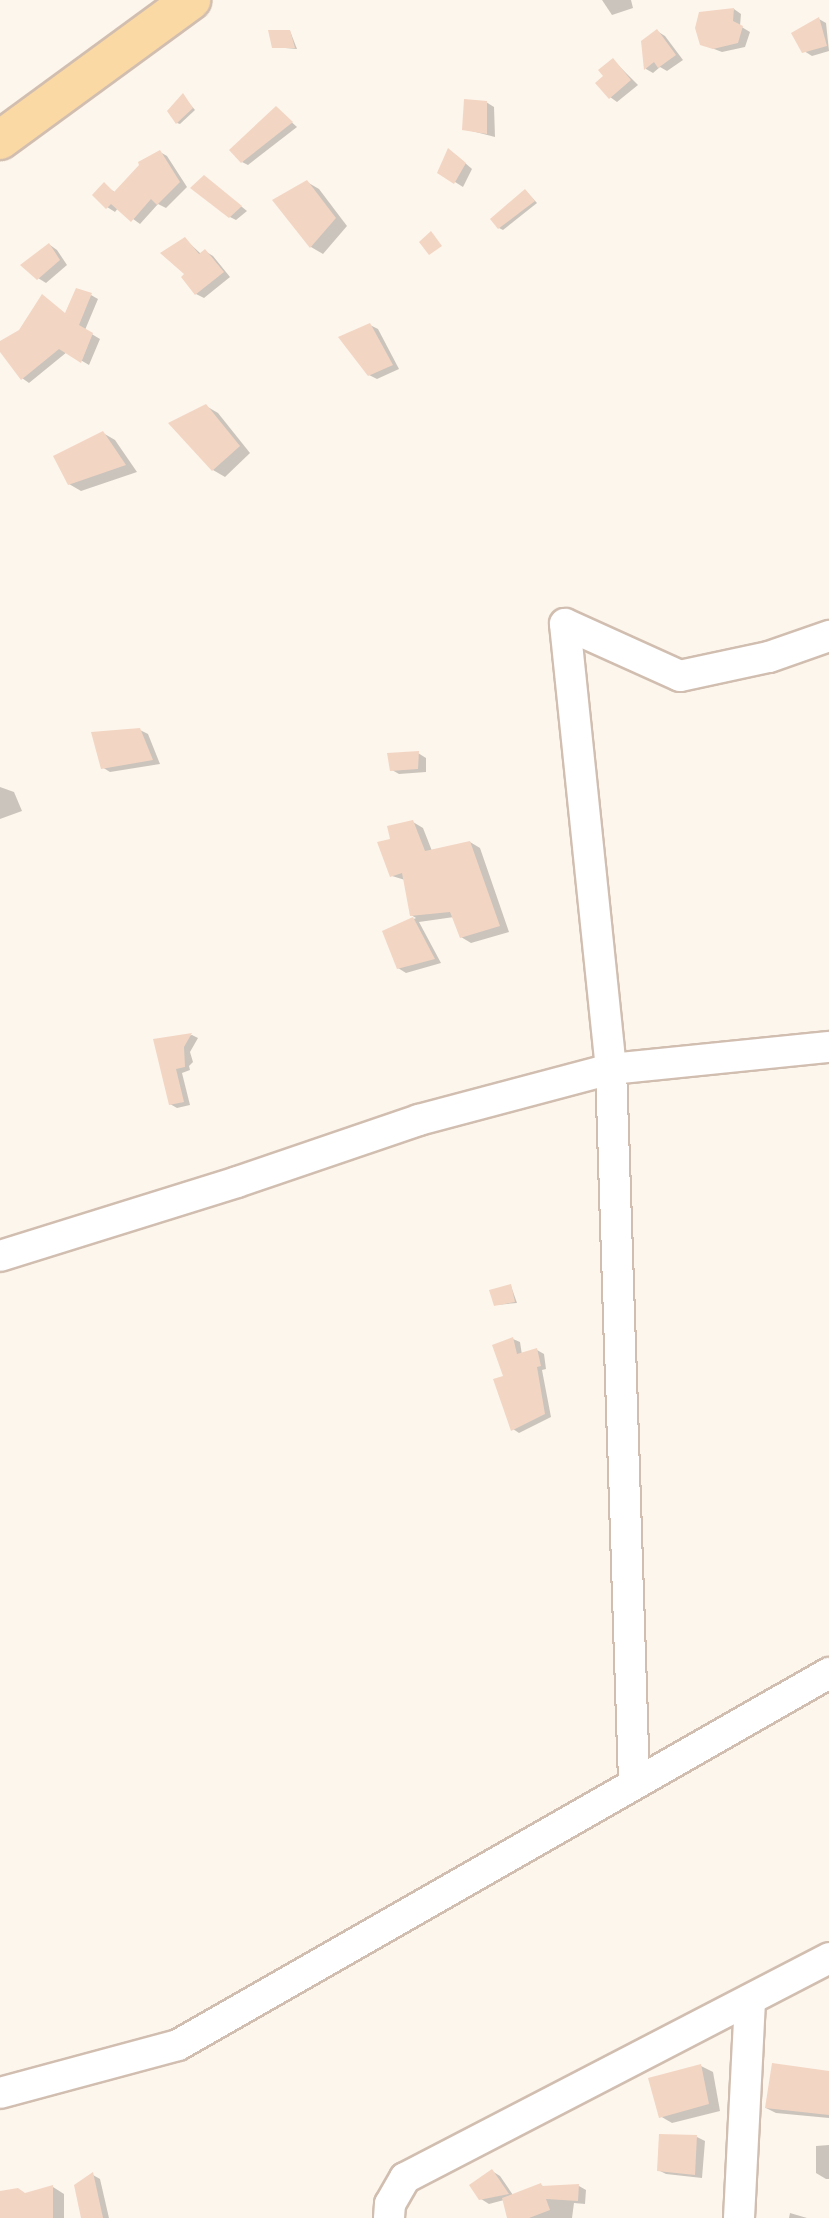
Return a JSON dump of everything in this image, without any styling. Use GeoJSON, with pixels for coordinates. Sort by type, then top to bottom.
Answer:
{"type":"FeatureCollection","features":[{"type":"Feature","properties":{"kind":"main road"},"geometry":{"type":"LineString","coordinates":[[0,139],[191,0]]}},
{"type":"Feature","properties":{"kind":"street"},"geometry":{"type":"LineString","coordinates":[[634,1783],[611,1069],[565,624],[680,676],[769,657],[829,636]]}},
{"type":"Feature","properties":{"kind":"street"},"geometry":{"type":"LineString","coordinates":[[0,1256],[237,1182],[419,1120],[611,1069],[829,1047]]}},
{"type":"Feature","properties":{"kind":"street"},"geometry":{"type":"LineString","coordinates":[[0,2093],[178,2045],[829,1674]]}},
{"type":"Feature","properties":{"kind":"street"},"geometry":{"type":"LineString","coordinates":[[390,2218],[390,2204],[405,2178],[829,1958]]}},
{"type":"Feature","properties":{"kind":"street"},"geometry":{"type":"LineString","coordinates":[[739,2218],[750,2000]]}},
{"type":"Feature","properties":{"kind":"building"},"geometry":{"type":"Polygon","coordinates":[[[734,8],[733,21],[743,26],[738,43],[713,49],[700,45],[695,28],[699,12],[734,8]]]}},
{"type":"Feature","properties":{"kind":"building"},"geometry":{"type":"Polygon","coordinates":[[[819,17],[827,46],[802,53],[791,33],[819,17]]]}},
{"type":"Feature","properties":{"kind":"building"},"geometry":{"type":"Polygon","coordinates":[[[657,29],[676,55],[658,68],[654,62],[644,70],[641,41],[657,29]]]}},
{"type":"Feature","properties":{"kind":"building"},"geometry":{"type":"Polygon","coordinates":[[[268,30],[290,30],[295,48],[272,48],[268,30]]]}},
{"type":"Feature","properties":{"kind":"building"},"geometry":{"type":"Polygon","coordinates":[[[613,58],[631,80],[609,99],[595,83],[603,76],[598,70],[613,58]]]}},
{"type":"Feature","properties":{"kind":"building"},"geometry":{"type":"Polygon","coordinates":[[[183,93],[193,108],[176,124],[167,111],[183,93]]]}},
{"type":"Feature","properties":{"kind":"building"},"geometry":{"type":"Polygon","coordinates":[[[464,99],[487,101],[487,134],[462,130],[464,99]]]}},
{"type":"Feature","properties":{"kind":"building"},"geometry":{"type":"Polygon","coordinates":[[[276,106],[293,122],[241,163],[229,150],[276,106]]]}},
{"type":"Feature","properties":{"kind":"building"},"geometry":{"type":"Polygon","coordinates":[[[448,148],[466,163],[454,184],[437,173],[448,148]]]}},
{"type":"Feature","properties":{"kind":"building"},"geometry":{"type":"Polygon","coordinates":[[[160,150],[180,182],[157,205],[151,199],[131,222],[111,204],[106,209],[92,195],[104,182],[114,192],[139,165],[138,162],[160,150]]]}},
{"type":"Feature","properties":{"kind":"building"},"geometry":{"type":"Polygon","coordinates":[[[204,175],[242,206],[229,218],[190,188],[204,175]]]}},
{"type":"Feature","properties":{"kind":"building"},"geometry":{"type":"Polygon","coordinates":[[[307,180],[336,218],[310,248],[272,200],[307,180]]]}},
{"type":"Feature","properties":{"kind":"building"},"geometry":{"type":"Polygon","coordinates":[[[525,189],[535,201],[498,229],[490,219],[525,189]]]}},
{"type":"Feature","properties":{"kind":"building"},"geometry":{"type":"Polygon","coordinates":[[[431,231],[442,246],[429,255],[419,242],[431,231]]]}},
{"type":"Feature","properties":{"kind":"building"},"geometry":{"type":"Polygon","coordinates":[[[185,237],[199,254],[205,249],[224,272],[195,295],[181,277],[184,274],[160,253],[185,237]]]}},
{"type":"Feature","properties":{"kind":"building"},"geometry":{"type":"Polygon","coordinates":[[[49,243],[60,260],[37,280],[20,265],[49,243]]]}},
{"type":"Feature","properties":{"kind":"building"},"geometry":{"type":"Polygon","coordinates":[[[76,288],[92,293],[79,325],[93,333],[81,363],[59,349],[21,380],[0,352],[0,341],[19,330],[42,294],[65,313],[76,288]]]}},
{"type":"Feature","properties":{"kind":"building"},"geometry":{"type":"Polygon","coordinates":[[[370,323],[393,365],[368,376],[338,337],[370,323]]]}},
{"type":"Feature","properties":{"kind":"building"},"geometry":{"type":"Polygon","coordinates":[[[206,404],[240,446],[212,471],[168,423],[206,404]]]}},
{"type":"Feature","properties":{"kind":"building"},"geometry":{"type":"Polygon","coordinates":[[[103,431],[126,465],[68,485],[53,456],[103,431]]]}},
{"type":"Feature","properties":{"kind":"building"},"geometry":{"type":"Polygon","coordinates":[[[140,728],[153,760],[101,769],[91,732],[140,728]]]}},
{"type":"Feature","properties":{"kind":"building"},"geometry":{"type":"Polygon","coordinates":[[[419,751],[418,769],[390,771],[387,753],[419,751]]]}},
{"type":"Feature","properties":{"kind":"building"},"geometry":{"type":"Polygon","coordinates":[[[413,820],[425,851],[470,841],[500,926],[460,938],[450,912],[410,916],[402,873],[390,877],[377,842],[390,839],[387,826],[413,820]]]}},
{"type":"Feature","properties":{"kind":"building"},"geometry":{"type":"Polygon","coordinates":[[[413,917],[435,959],[397,969],[382,931],[413,917]]]}},
{"type":"Feature","properties":{"kind":"building"},"geometry":{"type":"Polygon","coordinates":[[[192,1033],[184,1047],[185,1067],[176,1069],[184,1102],[169,1105],[153,1039],[192,1033]]]}},
{"type":"Feature","properties":{"kind":"building"},"geometry":{"type":"Polygon","coordinates":[[[511,1284],[515,1302],[494,1306],[489,1290],[511,1284]]]}},
{"type":"Feature","properties":{"kind":"building"},"geometry":{"type":"Polygon","coordinates":[[[513,1337],[517,1354],[537,1348],[541,1366],[537,1367],[545,1414],[511,1431],[493,1379],[503,1376],[492,1345],[513,1337]]]}},
{"type":"Feature","properties":{"kind":"building"},"geometry":{"type":"Polygon","coordinates":[[[772,2063],[829,2071],[829,2115],[765,2108],[772,2063]]]}},
{"type":"Feature","properties":{"kind":"building"},"geometry":{"type":"Polygon","coordinates":[[[701,2064],[709,2104],[659,2118],[648,2078],[701,2064]]]}},
{"type":"Feature","properties":{"kind":"building"},"geometry":{"type":"Polygon","coordinates":[[[659,2134],[697,2135],[695,2175],[657,2171],[659,2134]]]}},
{"type":"Feature","properties":{"kind":"building"},"geometry":{"type":"Polygon","coordinates":[[[492,2169],[509,2194],[479,2200],[469,2185],[492,2169]]]}},
{"type":"Feature","properties":{"kind":"building"},"geometry":{"type":"Polygon","coordinates":[[[93,2172],[103,2218],[81,2218],[74,2185],[93,2172]]]}},
{"type":"Feature","properties":{"kind":"building"},"geometry":{"type":"Polygon","coordinates":[[[541,2183],[542,2186],[579,2184],[578,2201],[546,2199],[550,2210],[529,2218],[507,2218],[502,2198],[541,2183]]]}},
{"type":"Feature","properties":{"kind":"building"},"geometry":{"type":"Polygon","coordinates":[[[53,2185],[53,2218],[0,2218],[0,2191],[18,2188],[25,2193],[53,2185]]]}}]}
